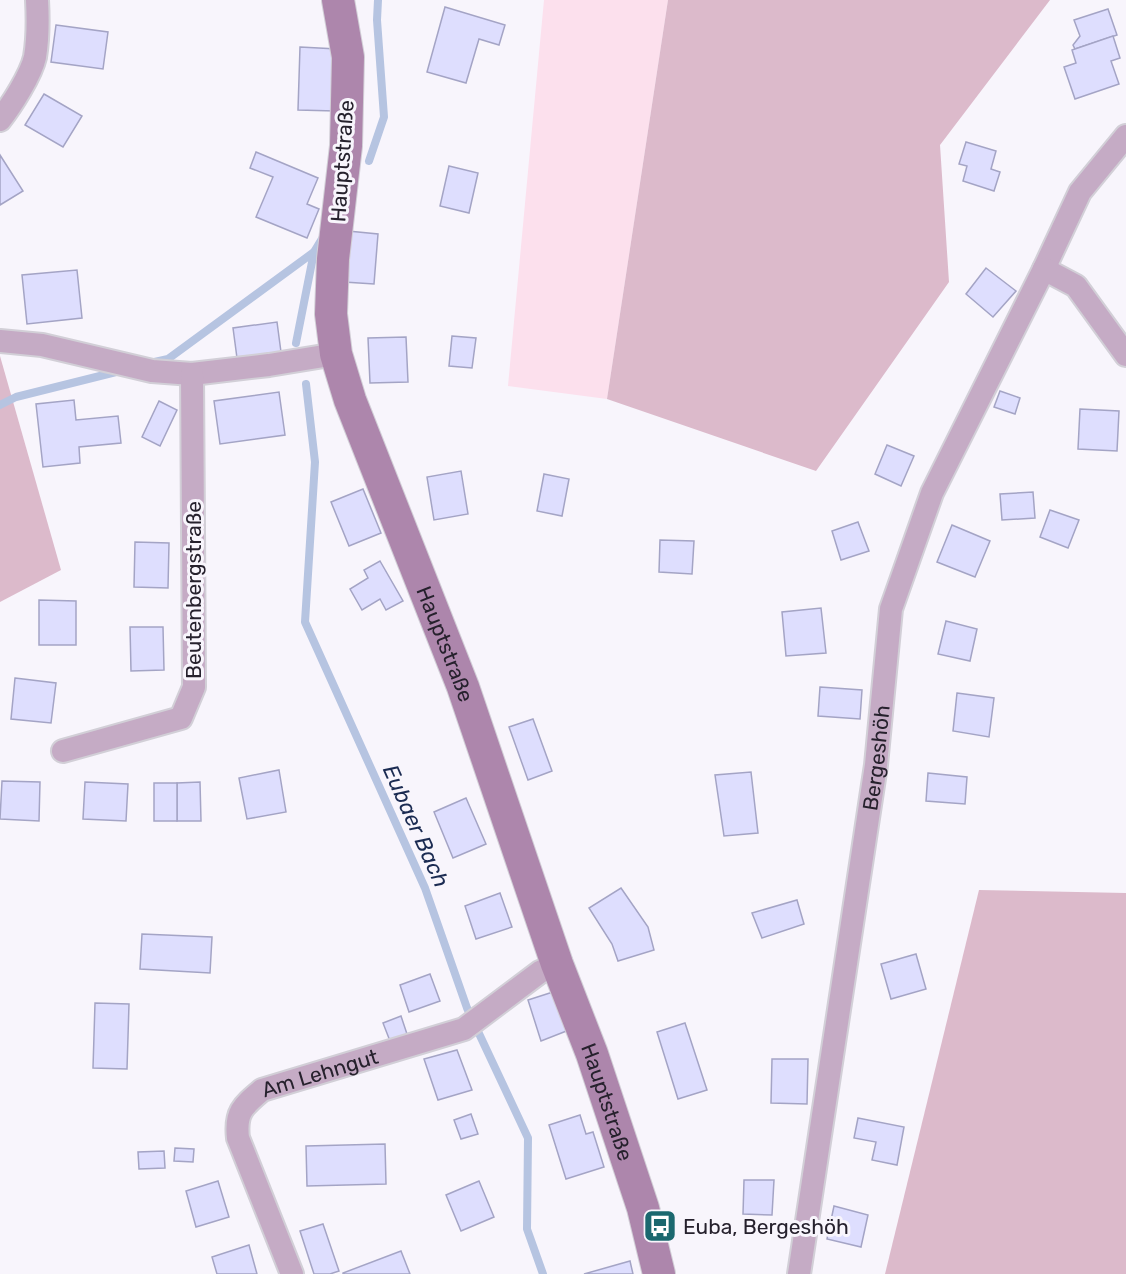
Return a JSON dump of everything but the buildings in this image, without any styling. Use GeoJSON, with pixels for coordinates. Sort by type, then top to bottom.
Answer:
{"type":"FeatureCollection","features":[{"type":"Feature","properties":{"kind":"street"},"geometry":{"type":"LineString","coordinates":[[0,120],[11,106],[34,59],[37,0]]}},
{"type":"Feature","properties":{"kind":"street","name":"Hauptstraße"},"geometry":{"type":"LineString","coordinates":[[338,0],[348,57],[346,146],[333,259],[331,315],[336,354],[350,400],[463,687],[557,964],[592,1054],[644,1208],[659,1274]]}},
{"type":"Feature","properties":{"kind":"street","name":"Bergeshöh"},"geometry":{"type":"LineString","coordinates":[[799,1274],[876,765],[891,609],[932,493],[1080,192],[1126,136]]}},
{"type":"Feature","properties":{"kind":"street"},"geometry":{"type":"LineString","coordinates":[[1044,269],[1076,286],[1126,355]]}},
{"type":"Feature","properties":{"kind":"street"},"geometry":{"type":"LineString","coordinates":[[0,341],[42,345],[152,371],[192,374],[336,354]]}},
{"type":"Feature","properties":{"kind":"street","name":"Beutenbergstraße"},"geometry":{"type":"LineString","coordinates":[[63,751],[181,718],[194,687],[192,374]]}},
{"type":"Feature","properties":{"kind":"street","name":"Am Lehngut"},"geometry":{"type":"LineString","coordinates":[[292,1274],[238,1138],[238,1115],[245,1104],[262,1090],[464,1029],[540,972],[557,964]]}},
{"type":"Feature","properties":{"kind":"shaded area"},"geometry":{"type":"Polygon","coordinates":[[[544,0],[668,0],[607,399],[508,386],[544,0]]]}},
{"type":"Feature","properties":{"kind":"shaded area"},"geometry":{"type":"Polygon","coordinates":[[[668,0],[1050,0],[940,145],[949,282],[816,471],[607,399],[668,0]]]}},
{"type":"Feature","properties":{"kind":"shaded area"},"geometry":{"type":"Polygon","coordinates":[[[0,356],[61,570],[0,602],[0,356]]]}},
{"type":"Feature","properties":{"kind":"shaded area"},"geometry":{"type":"Polygon","coordinates":[[[979,890],[1126,893],[1126,1274],[885,1274],[979,890]]]}},
{"type":"Feature","properties":{"kind":"waterway","name":"Eubaer Bach"},"geometry":{"type":"LineString","coordinates":[[369,161],[384,117],[377,20],[378,0]]}},
{"type":"Feature","properties":{"kind":"waterway","name":"Eubaer Bach"},"geometry":{"type":"LineString","coordinates":[[296,343],[314,252],[323,237]]}},
{"type":"Feature","properties":{"kind":"waterway"},"geometry":{"type":"LineString","coordinates":[[150,363],[168,359],[314,252]]}},
{"type":"Feature","properties":{"kind":"waterway"},"geometry":{"type":"LineString","coordinates":[[0,405],[16,397],[120,371]]}},
{"type":"Feature","properties":{"kind":"waterway","name":"Eubaer Bach"},"geometry":{"type":"LineString","coordinates":[[306,384],[315,462],[305,622],[425,888],[467,1008],[528,1138],[527,1229],[543,1274]]}},
{"type":"Feature","properties":{"kind":"place","name":"Euba, Bergeshöh"},"geometry":{"type":"Point","coordinates":[660,1226]}}]}
